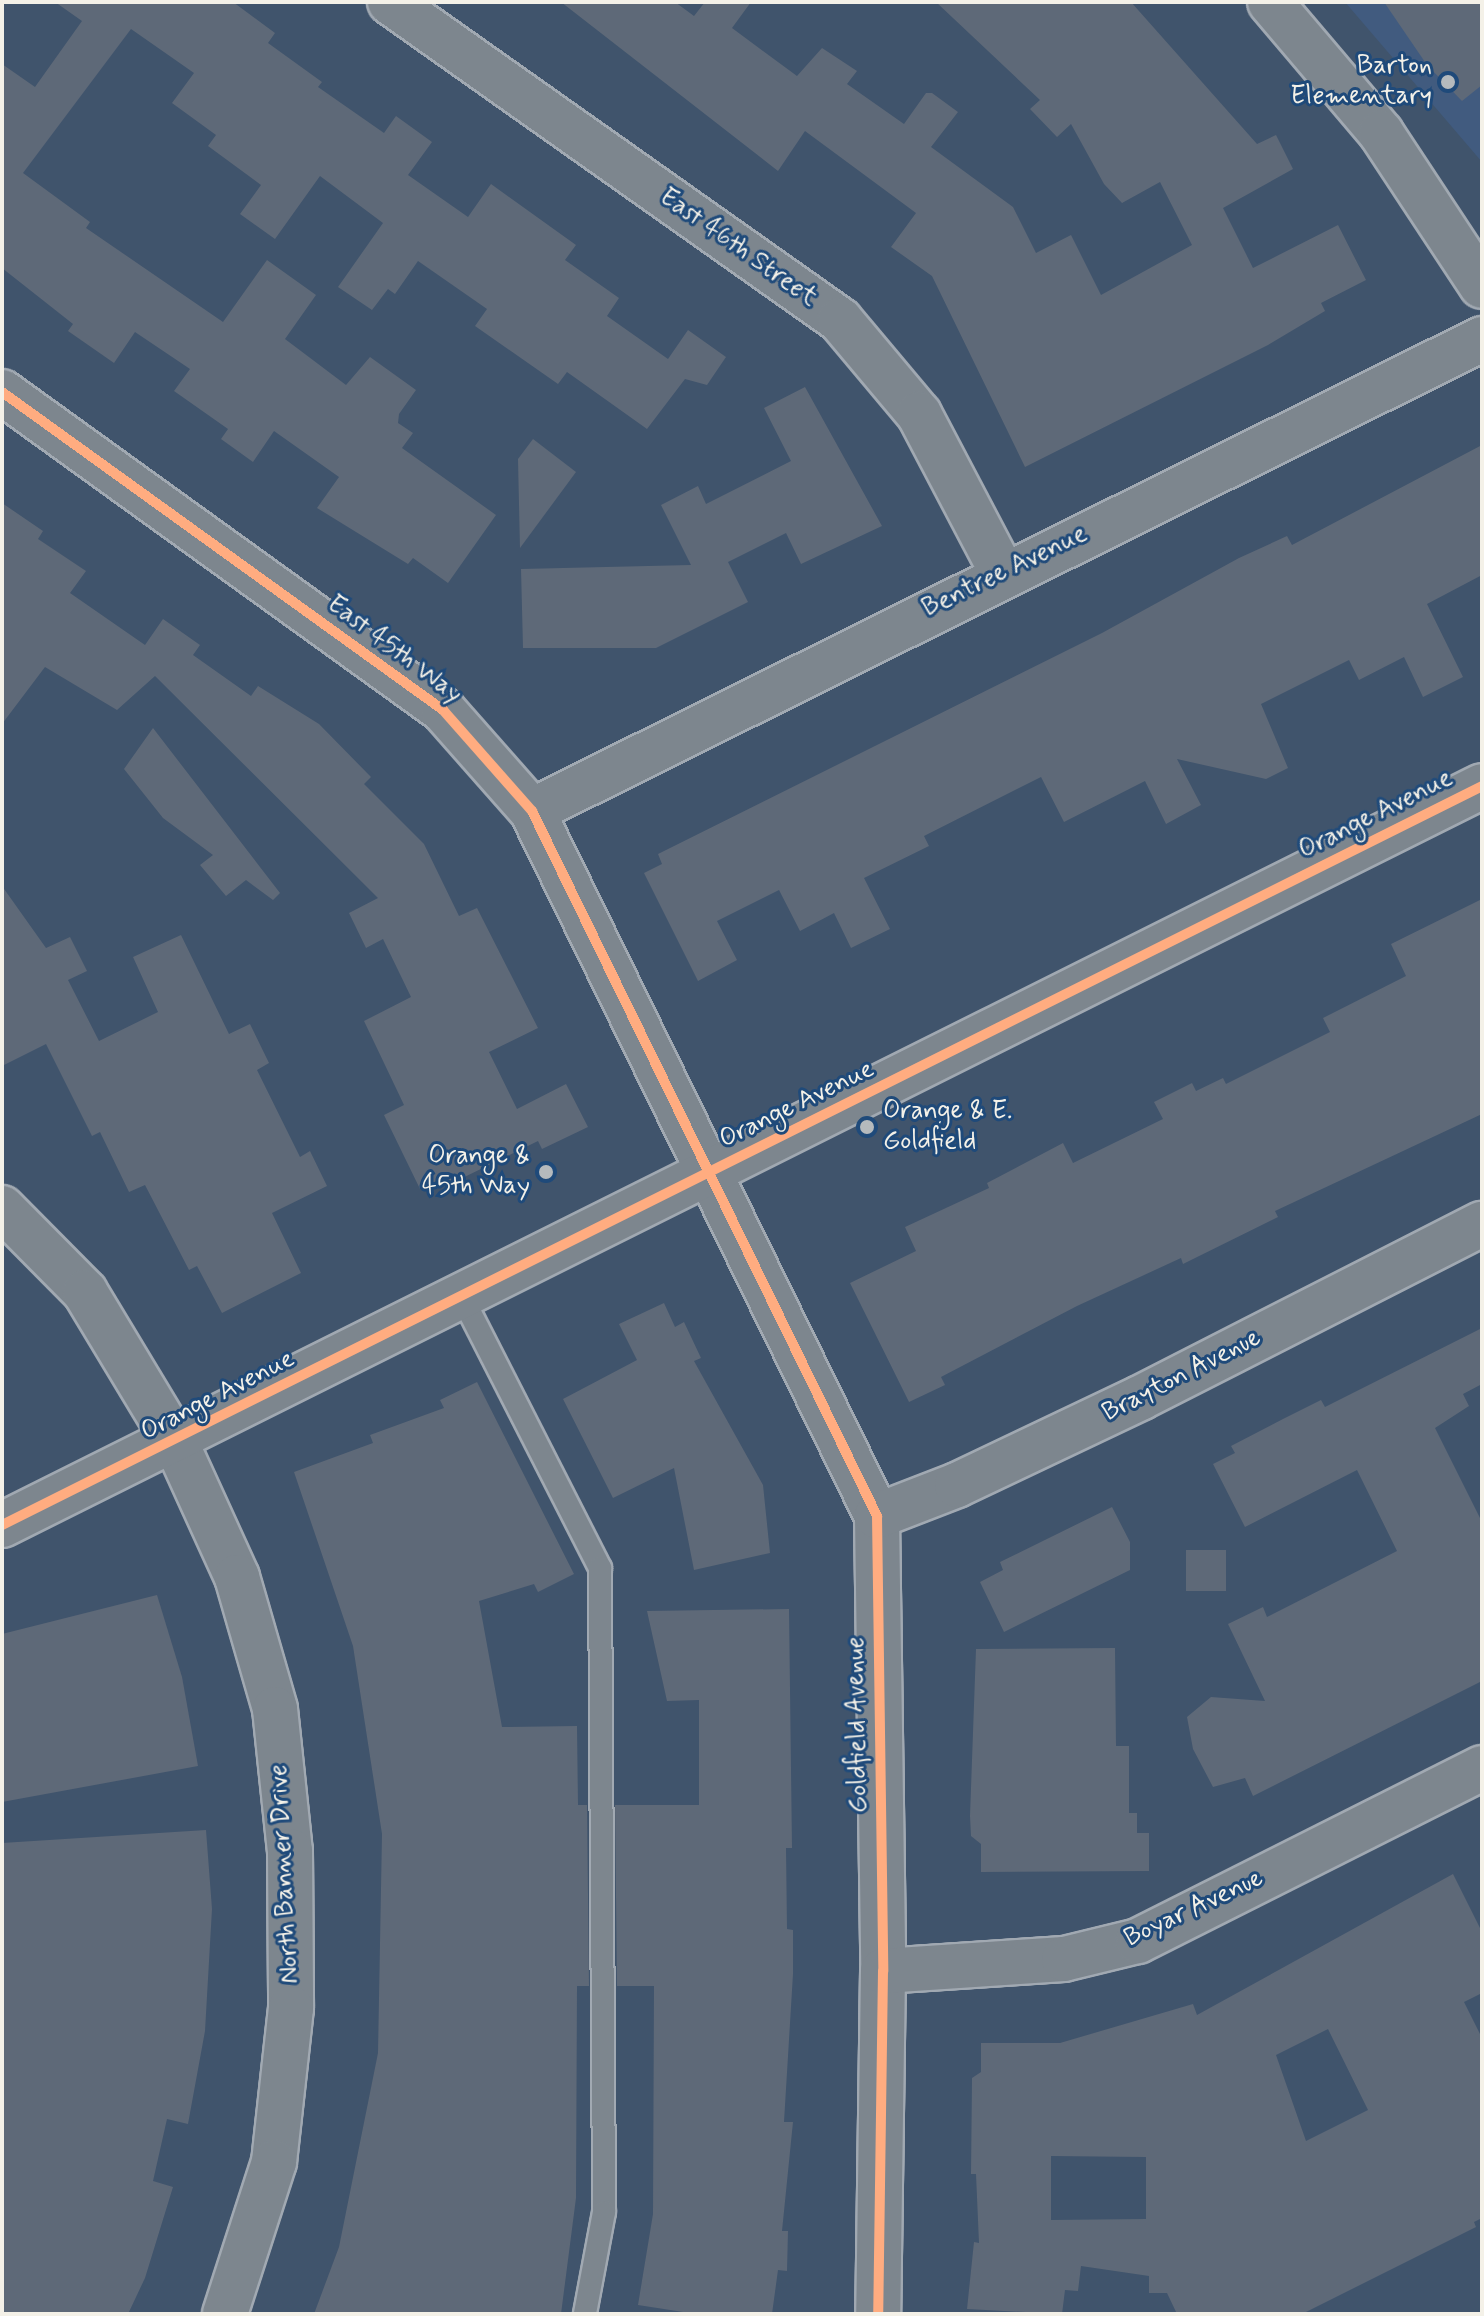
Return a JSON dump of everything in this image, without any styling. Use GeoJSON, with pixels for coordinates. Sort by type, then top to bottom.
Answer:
{"type":"FeatureCollection","features":[{"type":"Feature","properties":{"kind":"street","name":"East 46th Street"},"geometry":{"type":"LineString","coordinates":[[390,2],[840,320],[919,414],[1002,572]]}},
{"type":"Feature","properties":{"kind":"street"},"geometry":{"type":"LineString","coordinates":[[1270,2],[1381,133],[1482,286]]}},
{"type":"Feature","properties":{"kind":"street","name":"Bentree Avenue"},"geometry":{"type":"LineString","coordinates":[[532,811],[1002,572],[1482,339]]}},
{"type":"Feature","properties":{"kind":"street","name":"East 45th Way"},"geometry":{"type":"LineString","coordinates":[[2,392],[443,710],[532,811],[705,1175]]}},
{"type":"Feature","properties":{"kind":"street","name":"Orange Avenue"},"geometry":{"type":"LineString","coordinates":[[2,1525],[176,1443],[1482,786]]}},
{"type":"Feature","properties":{"kind":"street","name":"Goldfield Avenue"},"geometry":{"type":"LineString","coordinates":[[705,1175],[877,1516],[883,1971],[878,2314]]}},
{"type":"Feature","properties":{"kind":"street","name":"North Banner Drive"},"geometry":{"type":"LineString","coordinates":[[2,1208],[85,1292],[176,1443],[237,1577],[275,1709],[290,1851],[291,2008],[274,2162],[225,2314]]}},
{"type":"Feature","properties":{"kind":"street","name":"Brayton Avenue"},"geometry":{"type":"LineString","coordinates":[[877,1516],[957,1485],[1126,1405],[1482,1224]]}},
{"type":"Feature","properties":{"kind":"street","name":"Boyar Avenue"},"geometry":{"type":"LineString","coordinates":[[883,1971],[1064,1959],[1138,1941],[1482,1768]]}},
{"type":"Feature","properties":{"kind":"lane"},"geometry":{"type":"LineString","coordinates":[[463,1299],[600,1568],[604,2212],[585,2314]]}},
{"type":"Feature","properties":{"kind":"shaded area","name":"Barton Elementary"},"geometry":{"type":"Polygon","coordinates":[[[1345,2],[1482,2],[1482,162],[1345,2]]]}},
{"type":"Feature","properties":{"kind":"building"},"geometry":{"type":"Polygon","coordinates":[[[55,2],[233,2],[275,33],[268,43],[322,82],[318,87],[384,133],[396,116],[432,142],[408,175],[468,217],[491,184],[576,245],[565,260],[619,298],[607,316],[668,359],[688,330],[726,357],[707,385],[685,379],[647,429],[567,372],[558,384],[475,326],[487,309],[418,261],[395,294],[388,289],[372,310],[338,287],[383,223],[320,176],[275,239],[240,214],[261,185],[208,146],[216,135],[172,103],[194,73],[131,29],[23,173],[90,222],[86,228],[223,322],[267,260],[316,295],[285,339],[346,385],[370,357],[416,390],[399,414],[398,423],[413,433],[402,448],[496,515],[448,583],[413,558],[408,564],[317,508],[339,477],[274,431],[253,462],[221,439],[228,429],[174,391],[190,369],[135,332],[114,363],[68,331],[73,324],[2,268],[2,64],[35,87],[82,21],[55,2]]]}},
{"type":"Feature","properties":{"kind":"building"},"geometry":{"type":"Polygon","coordinates":[[[561,2],[675,2],[694,16],[705,2],[751,2],[732,28],[797,76],[822,48],[857,71],[847,84],[904,124],[926,93],[932,93],[958,112],[931,147],[1013,207],[1036,253],[1071,235],[1101,295],[1192,245],[1160,182],[1122,203],[1104,184],[1071,124],[1057,137],[1030,109],[1040,100],[936,2],[1131,2],[1257,144],[1276,135],[1293,169],[1223,208],[1253,268],[1338,225],[1366,280],[1321,303],[1325,311],[1268,345],[1025,467],[932,276],[891,247],[916,213],[805,131],[778,171],[561,2]]]}},
{"type":"Feature","properties":{"kind":"building"},"geometry":{"type":"Polygon","coordinates":[[[1384,2],[1482,2],[1482,85],[1462,101],[1427,65],[1384,2]]]}},
{"type":"Feature","properties":{"kind":"building"},"geometry":{"type":"Polygon","coordinates":[[[805,387],[882,526],[801,564],[786,533],[728,562],[748,602],[656,648],[523,648],[521,569],[691,565],[661,505],[698,486],[706,504],[791,461],[764,408],[805,387]]]}},
{"type":"Feature","properties":{"kind":"building"},"geometry":{"type":"Polygon","coordinates":[[[533,439],[576,472],[520,548],[518,459],[533,439]]]}},
{"type":"Feature","properties":{"kind":"building"},"geometry":{"type":"Polygon","coordinates":[[[1482,445],[1482,575],[1427,604],[1463,677],[1423,697],[1404,657],[1359,680],[1349,660],[1261,704],[1288,768],[1266,779],[1177,759],[1201,805],[1166,824],[1145,781],[1064,822],[1041,777],[924,836],[929,846],[864,878],[890,929],[851,948],[834,913],[800,931],[779,890],[717,921],[737,960],[698,981],[644,873],[662,864],[658,854],[1102,633],[1239,558],[1287,536],[1292,545],[1482,445]]]}},
{"type":"Feature","properties":{"kind":"building"},"geometry":{"type":"Polygon","coordinates":[[[2,503],[43,531],[38,539],[86,571],[70,593],[145,645],[163,619],[200,645],[193,655],[251,696],[258,686],[319,724],[371,777],[364,784],[424,844],[459,916],[477,908],[538,1028],[489,1052],[517,1109],[566,1084],[588,1127],[542,1149],[538,1141],[446,1186],[442,1178],[420,1189],[384,1115],[404,1105],[364,1021],[411,997],[383,939],[366,948],[349,913],[378,898],[155,676],[117,710],[45,667],[2,724],[2,503]]]}},
{"type":"Feature","properties":{"kind":"building"},"geometry":{"type":"Polygon","coordinates":[[[153,728],[280,893],[273,900],[246,880],[226,896],[200,865],[213,855],[163,818],[124,769],[153,728]]]}},
{"type":"Feature","properties":{"kind":"building"},"geometry":{"type":"Polygon","coordinates":[[[2,886],[46,948],[70,937],[87,971],[68,980],[99,1041],[158,1012],[133,957],[181,935],[229,1034],[250,1024],[269,1063],[257,1070],[300,1157],[310,1151],[327,1186],[272,1213],[301,1273],[222,1313],[197,1266],[189,1270],[145,1185],[129,1192],[100,1132],[92,1136],[46,1044],[2,1066],[2,886]]]}},
{"type":"Feature","properties":{"kind":"building"},"geometry":{"type":"Polygon","coordinates":[[[1482,899],[1482,1114],[1275,1211],[1278,1217],[1183,1264],[1181,1258],[1077,1306],[941,1377],[945,1385],[909,1402],[850,1283],[916,1251],[905,1227],[989,1188],[987,1183],[1063,1143],[1073,1163],[1163,1119],[1154,1102],[1192,1083],[1196,1091],[1223,1078],[1226,1084],[1330,1032],[1323,1018],[1406,976],[1391,944],[1482,899]]]}},
{"type":"Feature","properties":{"kind":"building"},"geometry":{"type":"Polygon","coordinates":[[[664,1303],[675,1327],[684,1322],[701,1358],[694,1361],[763,1485],[770,1553],[694,1570],[674,1468],[613,1498],[563,1399],[637,1360],[619,1324],[664,1303]]]}},
{"type":"Feature","properties":{"kind":"building"},"geometry":{"type":"Polygon","coordinates":[[[1482,1328],[1482,1384],[1463,1394],[1469,1406],[1435,1428],[1482,1522],[1482,1681],[1253,1796],[1245,1778],[1213,1787],[1193,1749],[1187,1717],[1211,1697],[1265,1701],[1228,1624],[1263,1607],[1267,1617],[1397,1551],[1357,1470],[1245,1527],[1213,1464],[1235,1453],[1231,1446],[1283,1419],[1321,1400],[1325,1407],[1482,1328]]]}},
{"type":"Feature","properties":{"kind":"building"},"geometry":{"type":"Polygon","coordinates":[[[477,1382],[574,1574],[538,1592],[534,1584],[479,1601],[502,1727],[577,1726],[578,1805],[587,1805],[589,1986],[577,1986],[576,2198],[561,2314],[314,2314],[339,2247],[378,2053],[382,1834],[353,1646],[294,1472],[373,1443],[370,1435],[444,1408],[440,1400],[477,1382]]]}},
{"type":"Feature","properties":{"kind":"building"},"geometry":{"type":"Polygon","coordinates":[[[1112,1507],[1130,1542],[1130,1570],[1004,1632],[980,1582],[1003,1570],[1000,1562],[1112,1507]]]}},
{"type":"Feature","properties":{"kind":"building"},"geometry":{"type":"Polygon","coordinates":[[[1186,1550],[1226,1550],[1226,1591],[1186,1591],[1186,1550]]]}},
{"type":"Feature","properties":{"kind":"building"},"geometry":{"type":"Polygon","coordinates":[[[157,1595],[182,1677],[198,1766],[2,1802],[2,1634],[157,1595]]]}},
{"type":"Feature","properties":{"kind":"building"},"geometry":{"type":"Polygon","coordinates":[[[789,1609],[792,1848],[786,1848],[787,1929],[793,1930],[793,1974],[784,2122],[793,2122],[782,2231],[788,2231],[787,2271],[778,2270],[772,2314],[696,2314],[638,2305],[653,2214],[654,1986],[617,1986],[615,1805],[699,1805],[699,1700],[667,1701],[647,1611],[789,1609]]]}},
{"type":"Feature","properties":{"kind":"building"},"geometry":{"type":"Polygon","coordinates":[[[1115,1648],[1116,1746],[1129,1746],[1129,1813],[1137,1813],[1137,1833],[1149,1833],[1149,1871],[981,1872],[981,1844],[971,1836],[970,1816],[976,1649],[1115,1648]]]}},
{"type":"Feature","properties":{"kind":"building"},"geometry":{"type":"Polygon","coordinates":[[[206,1830],[212,1909],[205,2031],[188,2124],[167,2119],[153,2181],[173,2187],[145,2278],[128,2314],[2,2314],[2,1843],[206,1830]]]}},
{"type":"Feature","properties":{"kind":"building"},"geometry":{"type":"Polygon","coordinates":[[[1453,1874],[1482,1932],[1482,1993],[1464,2002],[1482,2038],[1482,2218],[1474,2222],[1476,2227],[1302,2314],[1177,2314],[1167,2293],[1149,2293],[1149,2276],[1081,2266],[1078,2291],[1065,2290],[1062,2314],[967,2309],[974,2242],[979,2243],[976,2174],[971,2174],[972,2078],[981,2072],[981,2043],[1060,2043],[1193,2004],[1197,2015],[1453,1874]],[[1328,2029],[1276,2055],[1306,2141],[1368,2110],[1328,2029]],[[1051,2156],[1051,2220],[1146,2219],[1146,2157],[1051,2156]]]}},
{"type":"Feature","properties":{"kind":"cycle path"},"geometry":{"type":"LineString","coordinates":[[2,392],[443,710],[532,811],[877,1516],[883,1971],[878,2314]]}},
{"type":"Feature","properties":{"kind":"cycle path"},"geometry":{"type":"LineString","coordinates":[[2,1525],[1482,786]]}},
{"type":"Feature","properties":{"kind":"place","name":"Barton Elementary"},"geometry":{"type":"Point","coordinates":[1448,82]}},
{"type":"Feature","properties":{"kind":"place","name":"Orange & E. Goldfield"},"geometry":{"type":"Point","coordinates":[867,1127]}},
{"type":"Feature","properties":{"kind":"place","name":"Orange & 45th Way"},"geometry":{"type":"Point","coordinates":[546,1172]}}]}
